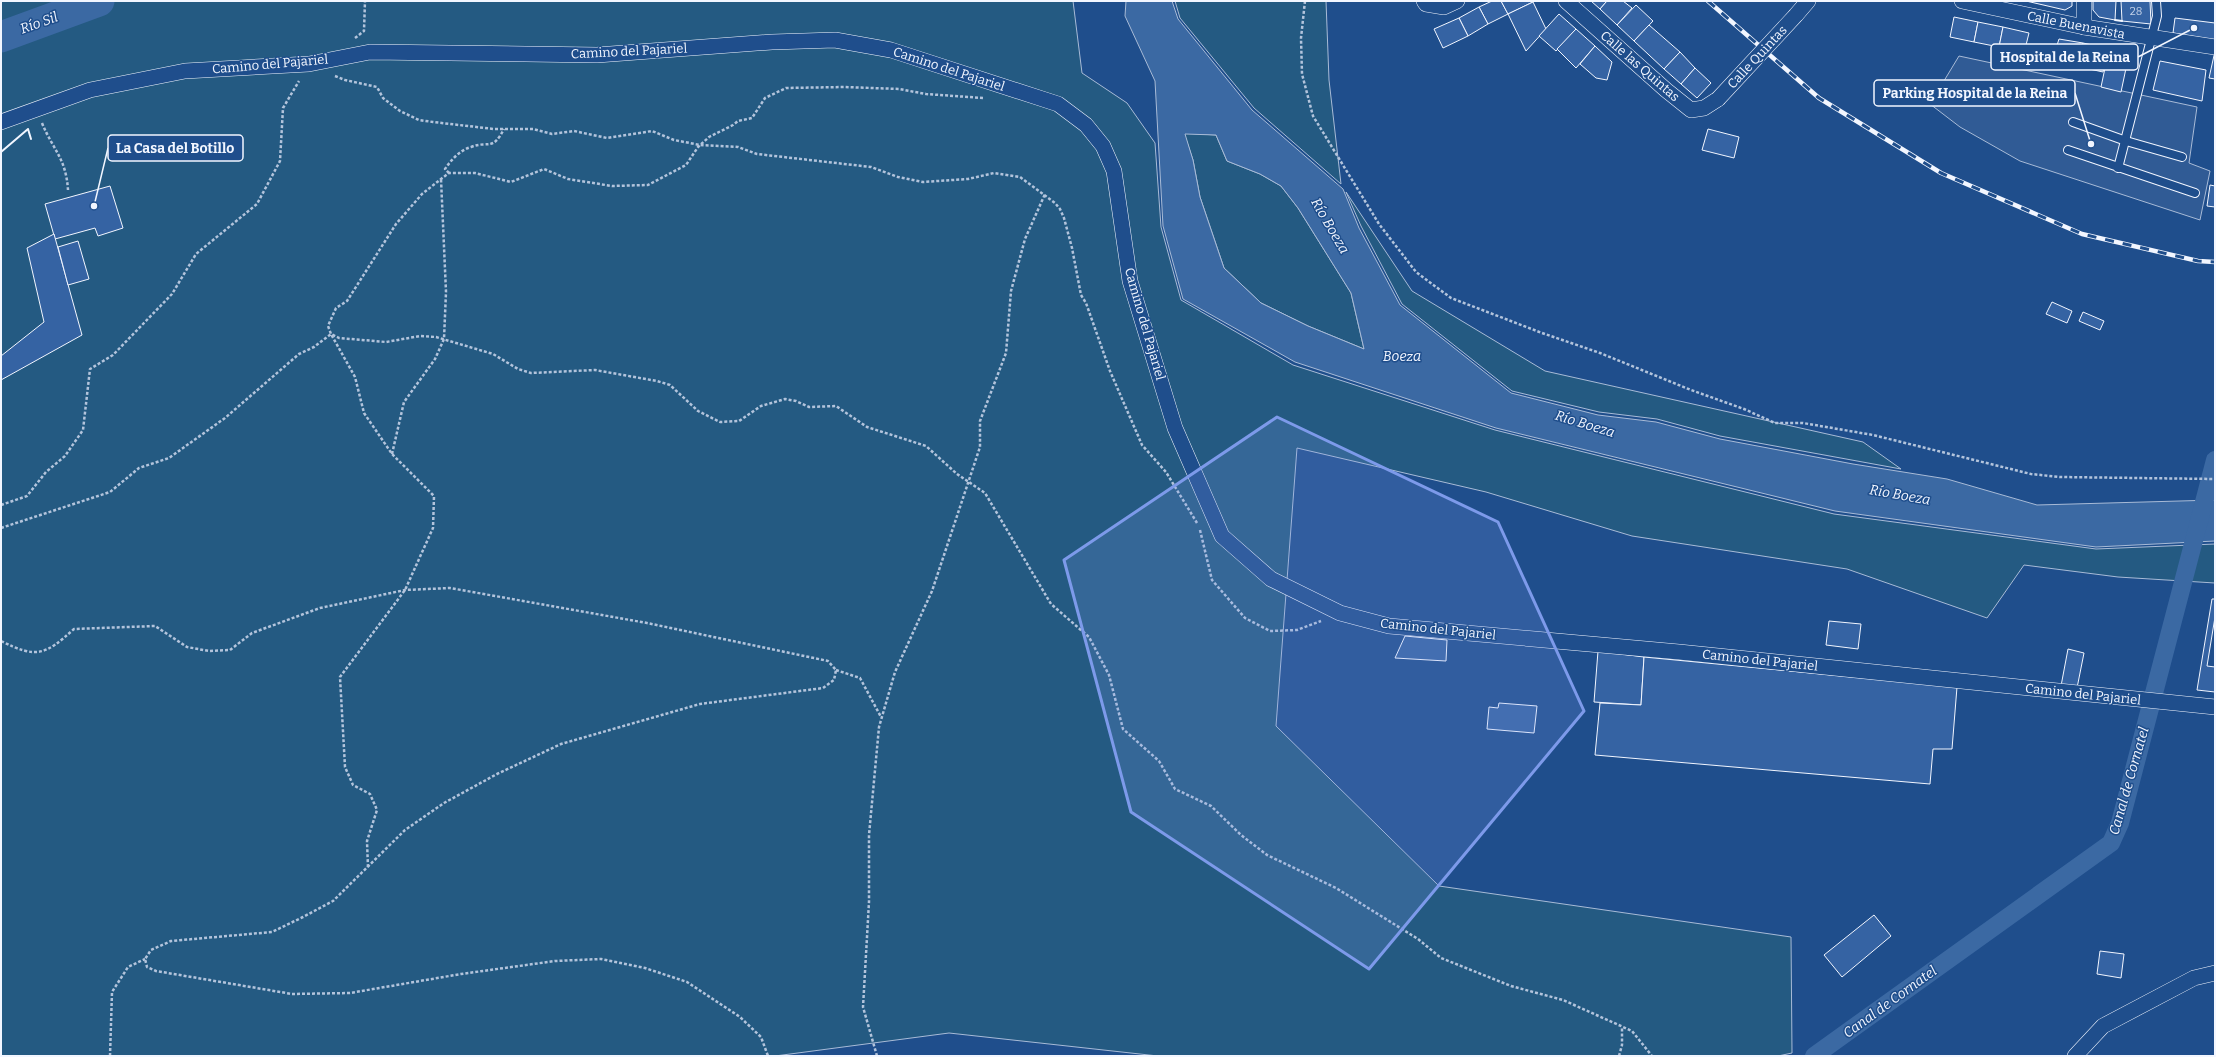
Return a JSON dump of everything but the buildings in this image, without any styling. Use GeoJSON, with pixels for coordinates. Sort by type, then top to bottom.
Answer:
{"type":"FeatureCollection","features":[{"type":"Feature","properties":{"kind":"street"},"geometry":{"type":"LineString","coordinates":[[1424,1],[1426,4],[1444,7],[1457,1]]}},
{"type":"Feature","properties":{"kind":"street","name":"Calle las Quintas"},"geometry":{"type":"LineString","coordinates":[[1566,1],[1666,90],[1691,110],[1704,108],[1718,99]]}},
{"type":"Feature","properties":{"kind":"street","name":"Calle Quintas"},"geometry":{"type":"LineString","coordinates":[[1718,99],[1796,16],[1808,1]]}},
{"type":"Feature","properties":{"kind":"street","name":"Calle Buenavista"},"geometry":{"type":"LineString","coordinates":[[1962,1],[2084,27],[2215,47]]}},
{"type":"Feature","properties":{"kind":"street"},"geometry":{"type":"LineString","coordinates":[[2084,1],[2084,27]]}},
{"type":"Feature","properties":{"kind":"street","name":"Camino del Pajariel"},"geometry":{"type":"LineString","coordinates":[[1,122],[90,90],[185,71],[309,64],[370,52],[597,55],[772,42],[835,40],[892,50],[1058,104],[1086,125],[1103,146],[1114,171],[1130,281],[1175,428],[1222,536],[1271,579],[1340,613],[1389,626],[1679,652],[2215,707]]}},
{"type":"Feature","properties":{"kind":"street"},"geometry":{"type":"LineString","coordinates":[[2075,1056],[2103,1026],[2194,978],[2215,973]]}},
{"type":"Feature","properties":{"kind":"lane"},"geometry":{"type":"LineString","coordinates":[[2118,168],[2157,16],[2156,1]]}},
{"type":"Feature","properties":{"kind":"lane"},"geometry":{"type":"LineString","coordinates":[[2073,122],[2126,141],[2182,157]]}},
{"type":"Feature","properties":{"kind":"lane"},"geometry":{"type":"LineString","coordinates":[[2068,150],[2195,193]]}},
{"type":"Feature","properties":{"kind":"path"},"geometry":{"type":"LineString","coordinates":[[364,31],[365,1]]}},
{"type":"Feature","properties":{"kind":"path"},"geometry":{"type":"LineString","coordinates":[[1306,2],[1301,38],[1302,74],[1313,116],[1379,224],[1416,272],[1451,298],[1542,333],[1600,353],[1774,422],[1803,423],[1873,435],[2031,474],[2060,477],[2215,479]]}},
{"type":"Feature","properties":{"kind":"path"},"geometry":{"type":"LineString","coordinates":[[1,505],[27,496],[46,472],[65,456],[84,430],[90,369],[113,355],[172,294],[196,254],[257,204],[280,161],[283,108],[309,64],[345,80],[377,87],[383,98],[408,116],[419,120],[504,129],[533,129],[552,134],[574,131],[607,138],[652,132],[674,140],[700,146],[738,147],[757,154],[871,166],[898,177],[923,182],[968,179],[994,173],[1011,174],[1025,179],[1055,203],[1064,218],[1081,295],[1086,303],[1130,419],[1142,445],[1166,472],[1196,520],[1204,539],[1212,580],[1245,618],[1270,631],[1297,630],[1340,613]]}},
{"type":"Feature","properties":{"kind":"path"},"geometry":{"type":"LineString","coordinates":[[368,869],[367,841],[377,810],[370,794],[353,784],[345,767],[340,676],[405,590],[433,528],[434,496],[392,454],[364,413],[355,378],[330,334],[328,326],[336,308],[347,301],[396,224],[422,194],[449,173],[475,173],[511,182],[544,169],[568,178],[612,186],[648,185],[686,165],[708,137],[733,126],[738,121],[752,118],[765,98],[786,88],[845,87],[899,89],[926,94],[983,98],[996,83]]}},
{"type":"Feature","properties":{"kind":"path"},"geometry":{"type":"LineString","coordinates":[[36,110],[48,139],[62,160],[67,172],[68,190]]}},
{"type":"Feature","properties":{"kind":"path"},"geometry":{"type":"LineString","coordinates":[[449,173],[445,169],[459,153],[470,147],[486,146],[498,140],[504,129]]}},
{"type":"Feature","properties":{"kind":"path"},"geometry":{"type":"LineString","coordinates":[[392,454],[404,402],[435,359],[444,339],[446,292],[441,178]]}},
{"type":"Feature","properties":{"kind":"path"},"geometry":{"type":"LineString","coordinates":[[877,1056],[863,1007],[869,902],[869,835],[879,727],[895,672],[932,591],[980,447],[980,421],[1006,353],[1011,291],[1025,239],[1044,194]]}},
{"type":"Feature","properties":{"kind":"path"},"geometry":{"type":"LineString","coordinates":[[330,334],[339,338],[386,342],[420,336],[444,339],[493,354],[518,369],[531,373],[595,370],[663,383],[670,385],[698,411],[720,422],[739,421],[761,406],[785,399],[796,401],[809,407],[836,406],[867,426],[926,446],[968,482],[985,493],[1051,604],[1089,637],[1109,674],[1123,729],[1159,761],[1175,789],[1211,806],[1241,835],[1267,855],[1336,888],[1418,939],[1441,958],[1511,986],[1563,1000],[1632,1031],[1652,1056]]}},
{"type":"Feature","properties":{"kind":"path"},"geometry":{"type":"LineString","coordinates":[[1,528],[110,492],[139,468],[169,458],[225,418],[299,354],[314,347],[330,334]]}},
{"type":"Feature","properties":{"kind":"path"},"geometry":{"type":"LineString","coordinates":[[1,641],[33,654],[53,648],[74,629],[155,626],[187,647],[209,651],[230,650],[252,633],[320,608],[405,590],[450,588],[536,603],[828,661],[836,670],[860,678],[882,717]]}},
{"type":"Feature","properties":{"kind":"path"},"geometry":{"type":"LineString","coordinates":[[110,1056],[112,992],[128,967],[145,959],[151,950],[171,941],[272,932],[333,901],[368,869],[405,830],[444,803],[497,774],[560,744],[700,704],[823,688],[834,680],[836,670]]}},
{"type":"Feature","properties":{"kind":"path"},"geometry":{"type":"LineString","coordinates":[[145,959],[147,967],[156,971],[292,994],[350,994],[461,974],[555,961],[601,959],[646,968],[687,982],[740,1017],[761,1037],[768,1056]]}},
{"type":"Feature","properties":{"kind":"path"},"geometry":{"type":"LineString","coordinates":[[1619,1056],[1622,1044],[1622,1027]]}},
{"type":"Feature","properties":{"kind":"highlighted area"},"geometry":{"type":"Polygon","coordinates":[[[1277,417],[1498,522],[1584,711],[1369,969],[1131,812],[1064,560],[1277,417]]]}},
{"type":"Feature","properties":{"kind":"shaded area"},"geometry":{"type":"Polygon","coordinates":[[[1,1],[1073,1],[1082,73],[1127,103],[1155,143],[1161,227],[1181,300],[1293,365],[1495,430],[1834,514],[2096,549],[2215,544],[2215,583],[2118,577],[2024,565],[1987,618],[1847,569],[1632,536],[1486,492],[1297,448],[1276,726],[1439,886],[1791,937],[1792,1053],[1778,1056],[1158,1056],[949,1033],[775,1056],[1,1056],[1,1]]]}},
{"type":"Feature","properties":{"kind":"shaded area"},"geometry":{"type":"Polygon","coordinates":[[[1175,1],[1326,1],[1329,80],[1341,184],[1254,108],[1180,18],[1175,1]]]}},
{"type":"Feature","properties":{"kind":"shaded area"},"geometry":{"type":"Polygon","coordinates":[[[1959,56],[2197,107],[2189,163],[2210,171],[2200,220],[2020,161],[1960,127],[1930,104],[1959,56]]]}},
{"type":"Feature","properties":{"kind":"shaded area"},"geometry":{"type":"Polygon","coordinates":[[[1184,133],[1216,135],[1227,161],[1260,174],[1281,186],[1298,208],[1351,293],[1364,349],[1308,326],[1261,303],[1224,268],[1200,197],[1193,160],[1184,133]]]}},
{"type":"Feature","properties":{"kind":"shaded area"},"geometry":{"type":"Polygon","coordinates":[[[1346,192],[1412,291],[1545,371],[1863,442],[1901,469],[1720,436],[1657,419],[1599,412],[1512,391],[1402,304],[1361,226],[1346,192]]]}},
{"type":"Feature","properties":{"kind":"water","name":"Boeza"},"geometry":{"type":"Polygon","coordinates":[[[1126,1],[1172,1],[1178,19],[1252,110],[1343,189],[1359,228],[1400,305],[1511,393],[1598,415],[1656,422],[1720,439],[1853,464],[1947,479],[2037,505],[2215,500],[2215,541],[2096,547],[1835,511],[1496,428],[1295,362],[1183,299],[1163,226],[1155,81],[1125,16],[1126,1]],[[1185,134],[1193,160],[1200,197],[1224,268],[1261,303],[1308,326],[1364,349],[1351,293],[1298,208],[1281,186],[1260,174],[1227,161],[1216,135],[1185,134]]]}},
{"type":"Feature","properties":{"kind":"waterway","name":"Río Sil"},"geometry":{"type":"LineString","coordinates":[[1,37],[99,1]]}},
{"type":"Feature","properties":{"kind":"waterway","name":"Canal de Cornatel"},"geometry":{"type":"LineString","coordinates":[[1814,1056],[2111,843],[2120,823],[2215,460]]}},
{"type":"Feature","properties":{"kind":"railway"},"geometry":{"type":"LineString","coordinates":[[1708,1],[1819,98],[1941,173],[2082,234],[2198,261],[2215,262]]}},
{"type":"Feature","properties":{"kind":"wall"},"geometry":{"type":"LineString","coordinates":[[2115,20],[2122,21]]}},
{"type":"Feature","properties":{"kind":"wall"},"geometry":{"type":"LineString","coordinates":[[1,152],[28,129],[31,139]]}},
{"type":"Feature","properties":{"kind":"place","name":"Hospital de la Reina"},"geometry":{"type":"Point","coordinates":[2194,28]}},
{"type":"Feature","properties":{"kind":"place","name":"Parking Hospital de la Reina"},"geometry":{"type":"Point","coordinates":[2091,144]}},
{"type":"Feature","properties":{"kind":"place","name":"La Casa del Botillo"},"geometry":{"type":"Point","coordinates":[94,206]}},
{"type":"Feature","properties":{"kind":"water label","name":"Río Boeza"},"geometry":{"type":"Point","coordinates":[1330,226]}},
{"type":"Feature","properties":{"kind":"water label","name":"Río Boeza"},"geometry":{"type":"Point","coordinates":[1585,424]}},
{"type":"Feature","properties":{"kind":"water label","name":"Río Boeza"},"geometry":{"type":"Point","coordinates":[1900,495]}}]}
